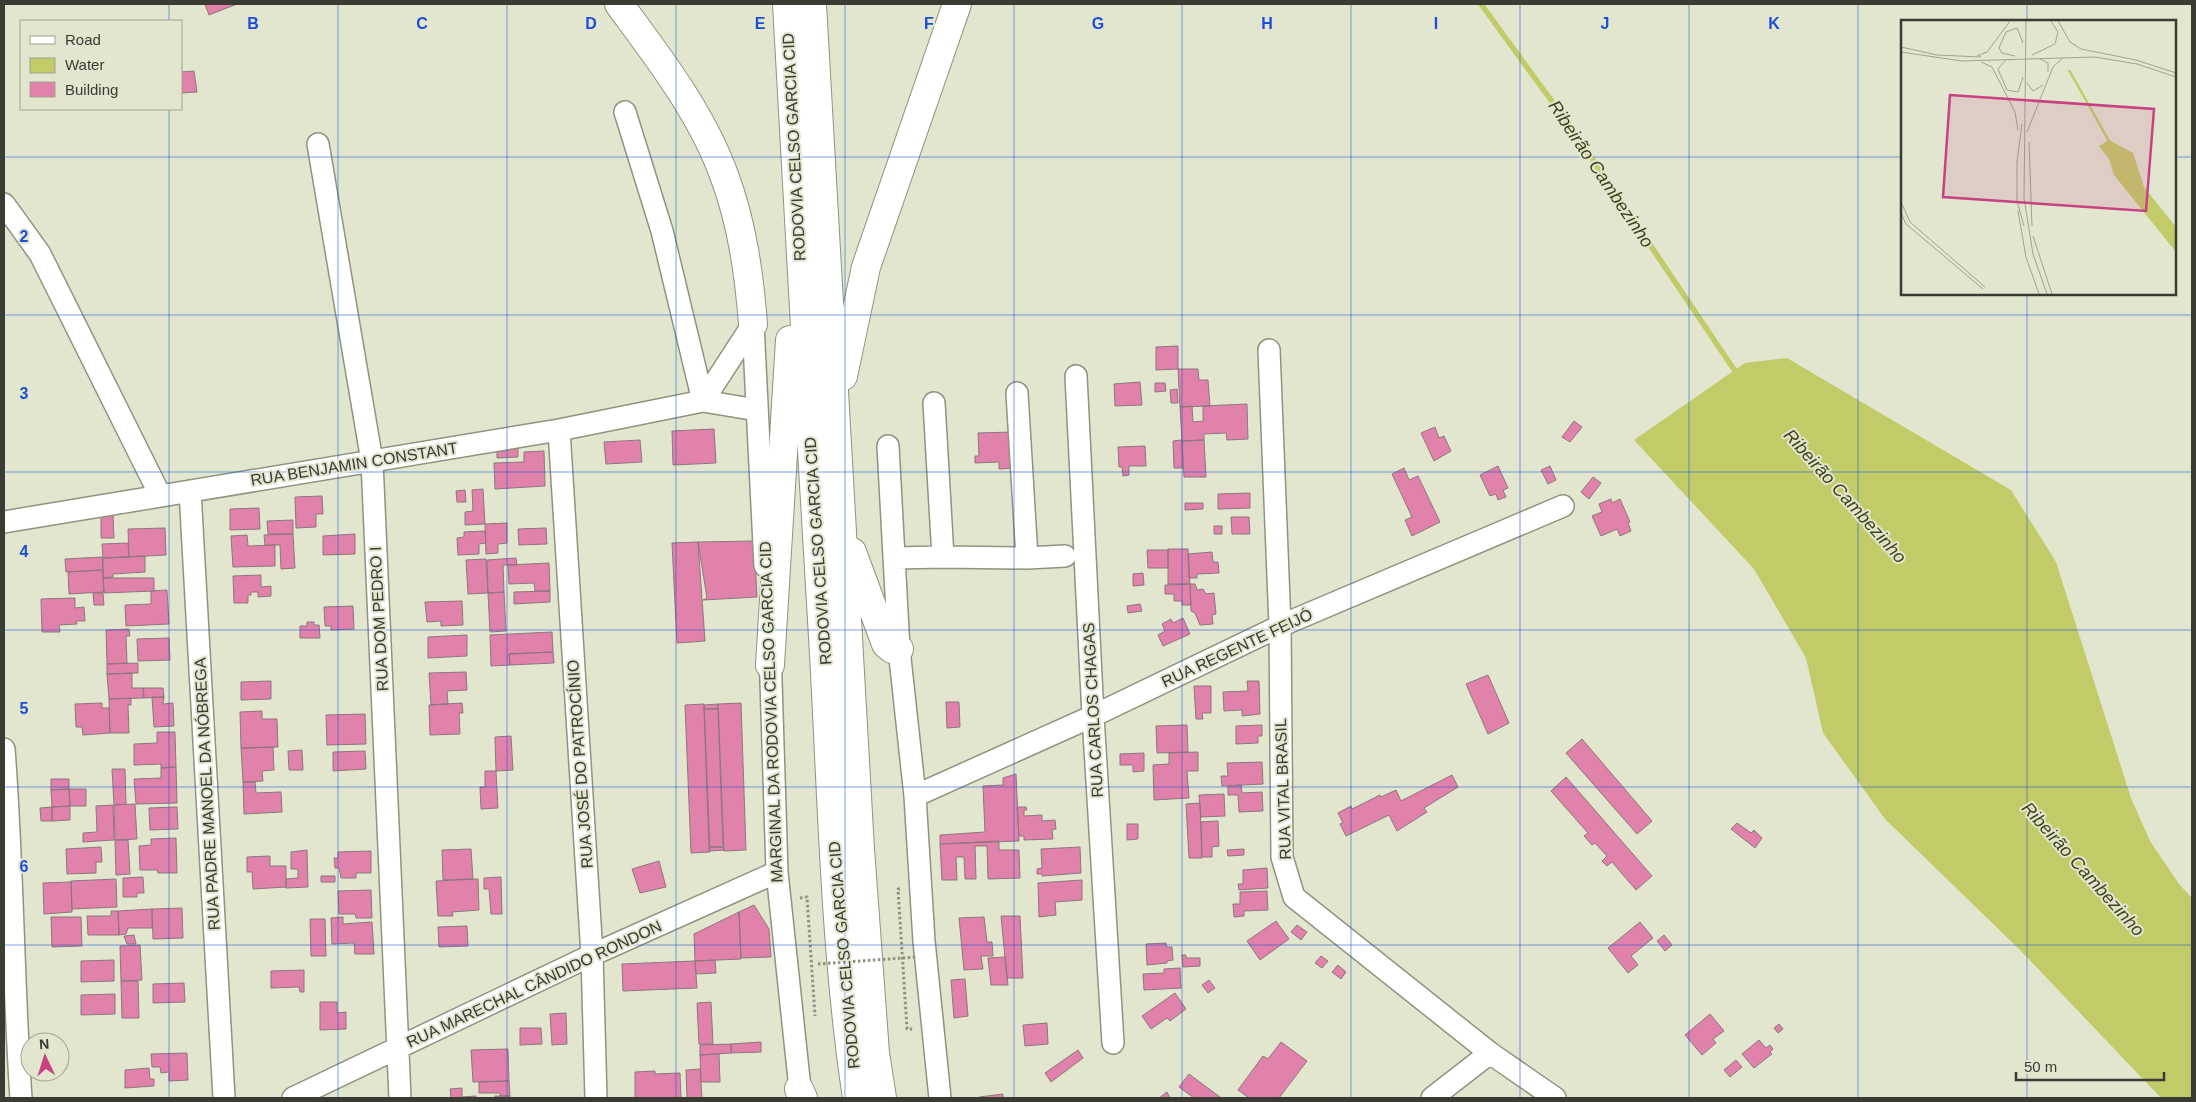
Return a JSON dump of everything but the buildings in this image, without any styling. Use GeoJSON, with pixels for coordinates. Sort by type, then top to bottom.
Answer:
{"type":"FeatureCollection","features":[{"type":"Feature","properties":{"kind":"highway"},"geometry":{"type":"LineString","coordinates":[[619,4],[667,69],[706,135],[724,175],[740,227],[750,281],[753,324]]}},
{"type":"Feature","properties":{"kind":"highway","name":"RODOVIA CELSO GARCIA CID"},"geometry":{"type":"LineString","coordinates":[[787,4],[797,221],[841,952],[857,1098]]}},
{"type":"Feature","properties":{"kind":"highway","name":"RODOVIA CELSO GARCIA CID"},"geometry":{"type":"LineString","coordinates":[[812,4],[861,858],[875,1053],[882,1098]]}},
{"type":"Feature","properties":{"kind":"highway"},"geometry":{"type":"LineString","coordinates":[[835,412],[866,267],[956,4]]}},
{"type":"Feature","properties":{"kind":"highway"},"geometry":{"type":"LineString","coordinates":[[770,665],[797,221]]}},
{"type":"Feature","properties":{"kind":"highway"},"geometry":{"type":"LineString","coordinates":[[842,525],[886,644],[892,649],[899,649]]}},
{"type":"Feature","properties":{"kind":"street"},"geometry":{"type":"LineString","coordinates":[[625,112],[662,231],[702,401]]}},
{"type":"Feature","properties":{"kind":"street","name":"RUA DOM PEDRO I"},"geometry":{"type":"LineString","coordinates":[[318,144],[372,460],[400,1098]]}},
{"type":"Feature","properties":{"kind":"street"},"geometry":{"type":"LineString","coordinates":[[4,204],[40,254],[160,495]]}},
{"type":"Feature","properties":{"kind":"street"},"geometry":{"type":"LineString","coordinates":[[702,401],[753,324]]}},
{"type":"Feature","properties":{"kind":"street","name":"MARGINAL DA RODOVIA CELSO GARCIA CID"},"geometry":{"type":"LineString","coordinates":[[753,324],[770,665],[777,872],[801,1095]]}},
{"type":"Feature","properties":{"kind":"street","name":"RUA VITAL BRASIL"},"geometry":{"type":"LineString","coordinates":[[1269,350],[1280,626],[1282,857],[1294,898],[1490,1052],[1555,1098]]}},
{"type":"Feature","properties":{"kind":"street","name":"RUA CARLOS CHAGAS"},"geometry":{"type":"LineString","coordinates":[[1076,376],[1093,716],[1113,1043]]}},
{"type":"Feature","properties":{"kind":"street"},"geometry":{"type":"LineString","coordinates":[[1016,393],[1028,558]]}},
{"type":"Feature","properties":{"kind":"street","name":"RUA BENJAMIN CONSTANT"},"geometry":{"type":"LineString","coordinates":[[4,522],[559,430],[702,401],[758,410]]}},
{"type":"Feature","properties":{"kind":"street"},"geometry":{"type":"LineString","coordinates":[[934,403],[943,557]]}},
{"type":"Feature","properties":{"kind":"street","name":"RUA JOSÉ DO PATROCÍNIO"},"geometry":{"type":"LineString","coordinates":[[559,430],[592,955],[596,1098]]}},
{"type":"Feature","properties":{"kind":"street"},"geometry":{"type":"LineString","coordinates":[[888,446],[899,649],[915,796],[924,941],[940,1098]]}},
{"type":"Feature","properties":{"kind":"street","name":"RUA PADRE MANOEL DA NÓBREGA"},"geometry":{"type":"LineString","coordinates":[[190,491],[224,1098]]}},
{"type":"Feature","properties":{"kind":"street","name":"RUA REGENTE FEIJÓ"},"geometry":{"type":"LineString","coordinates":[[915,796],[1093,716],[1280,626],[1563,506]]}},
{"type":"Feature","properties":{"kind":"street"},"geometry":{"type":"LineString","coordinates":[[894,558],[1028,558],[1065,556]]}},
{"type":"Feature","properties":{"kind":"street"},"geometry":{"type":"LineString","coordinates":[[4,749],[10,1020],[21,1098]]}},
{"type":"Feature","properties":{"kind":"street","name":"RUA MARECHAL CÂNDIDO RONDON"},"geometry":{"type":"LineString","coordinates":[[293,1098],[592,955],[777,872]]}},
{"type":"Feature","properties":{"kind":"street"},"geometry":{"type":"LineString","coordinates":[[1432,1098],[1490,1052]]}},
{"type":"Feature","properties":{"kind":"path"},"geometry":{"type":"LineString","coordinates":[[818,964],[917,957]]}},
{"type":"Feature","properties":{"kind":"water"},"geometry":{"type":"Polygon","coordinates":[[[1787,358],[2011,490],[2056,562],[2131,798],[2150,841],[2179,884],[2192,898],[2192,1098],[2161,1098],[2020,950],[1885,819],[1823,733],[1806,658],[1754,569],[1634,440],[1745,363],[1787,358]]]}},
{"type":"Feature","properties":{"kind":"waterway","name":"Ribeirão Cambezinho"},"geometry":{"type":"LineString","coordinates":[[1481,4],[1572,129],[1737,374]]}}]}
